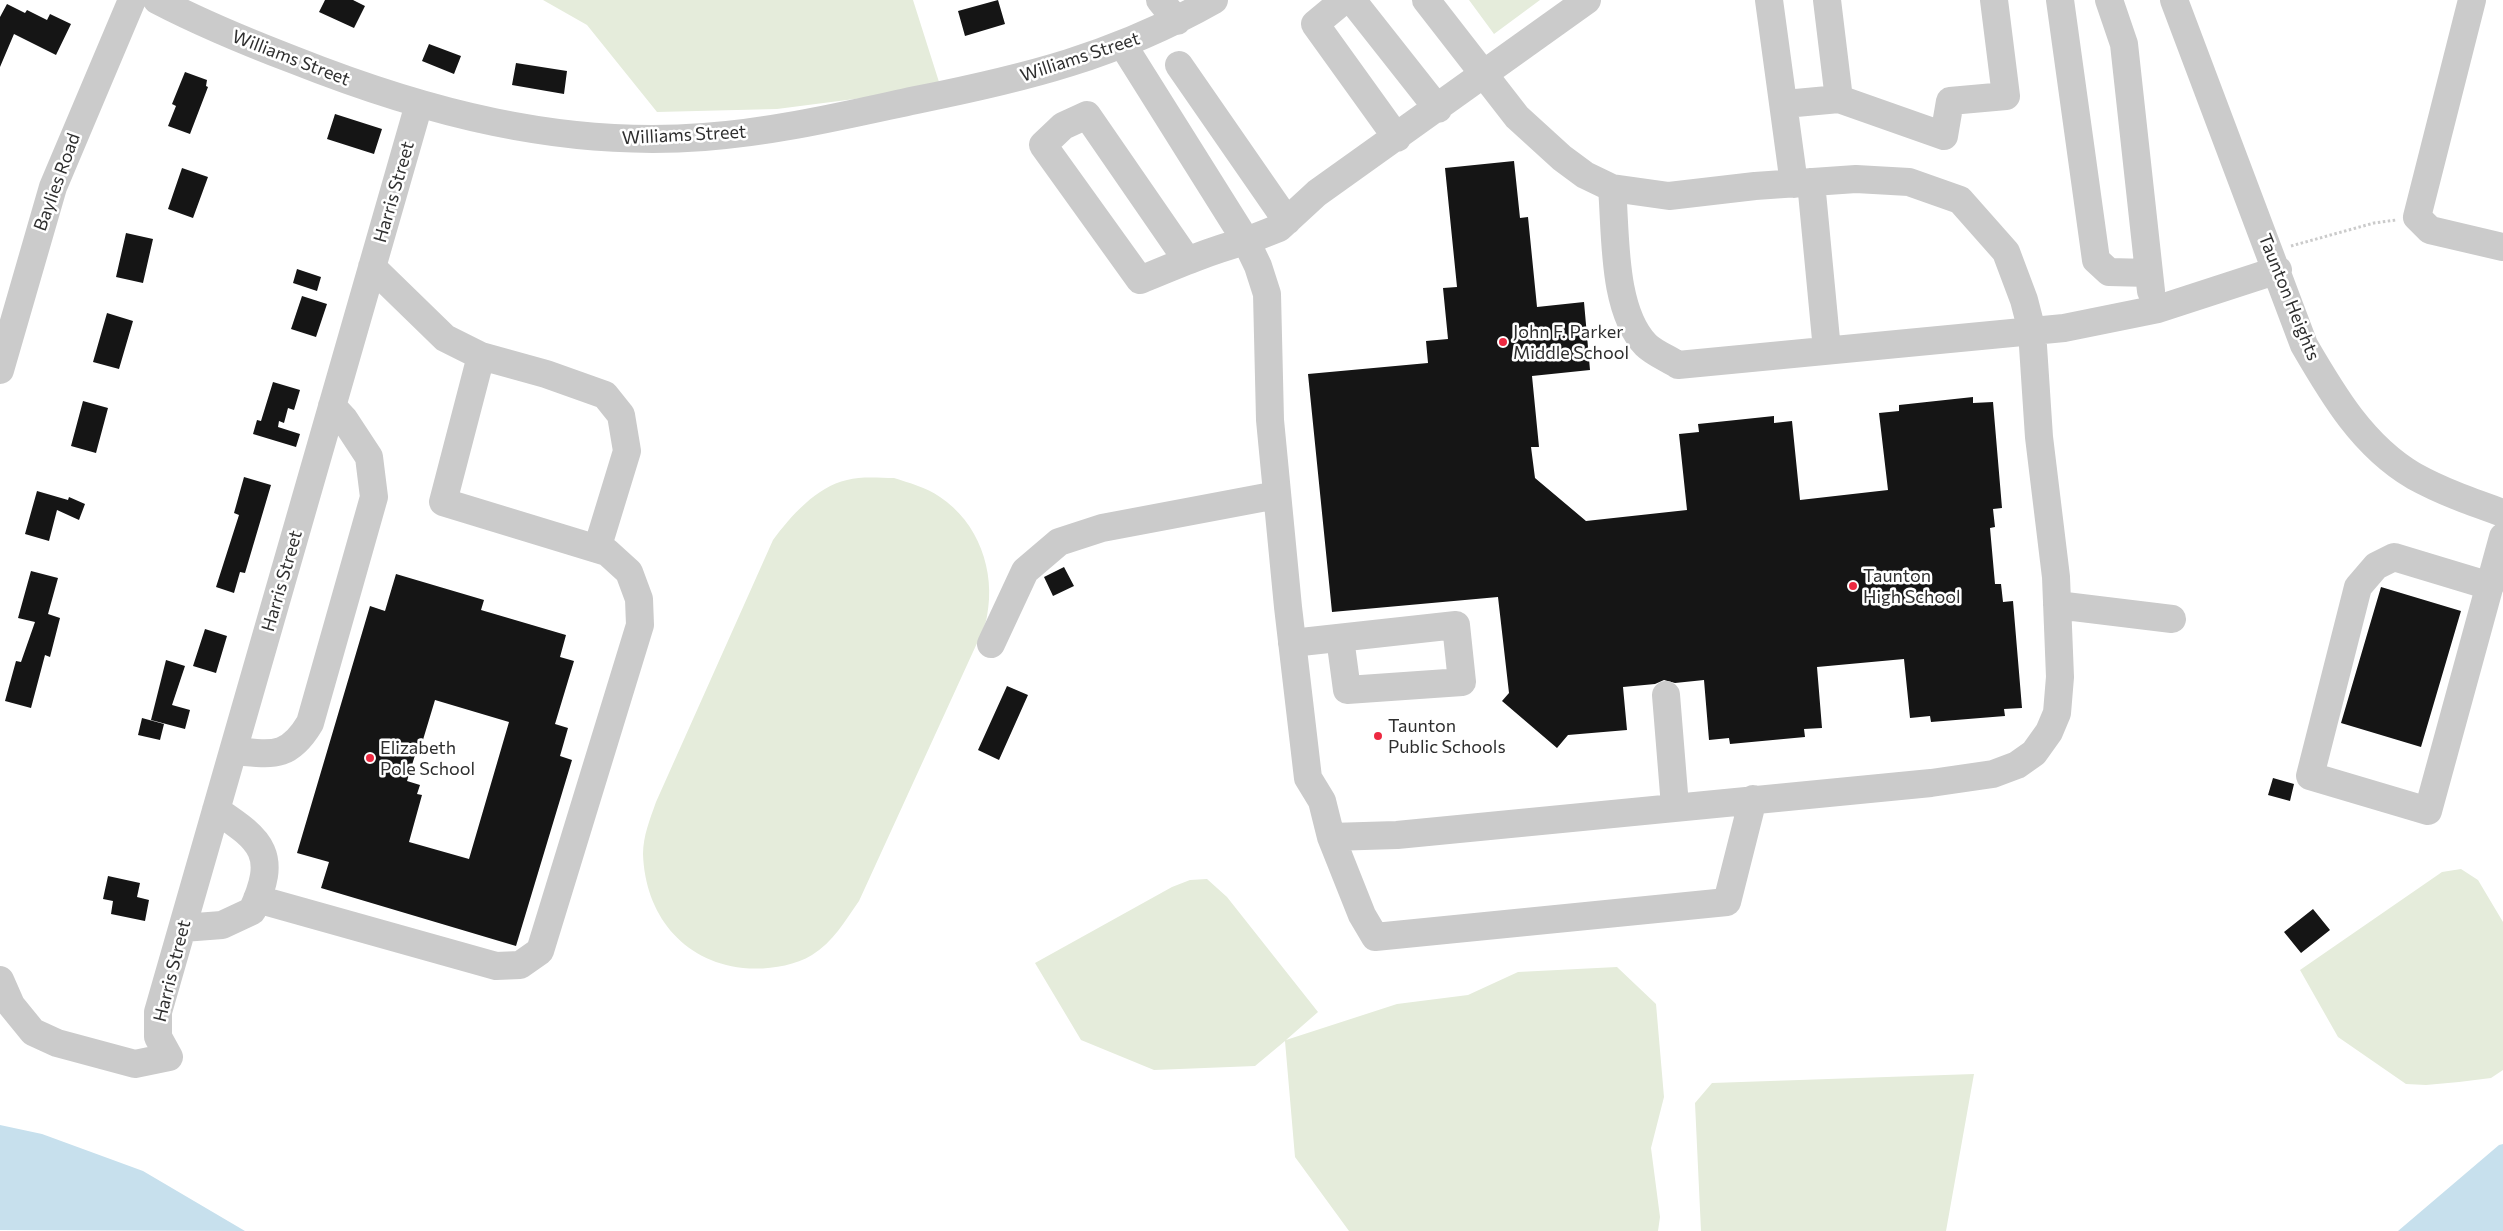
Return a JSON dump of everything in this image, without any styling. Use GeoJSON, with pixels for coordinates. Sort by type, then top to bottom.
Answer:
{"type":"FeatureCollection","features":[{"type":"Feature","properties":{"kind":"street","name":"Baylies Road"},"geometry":{"type":"LineString","coordinates":[[0,370],[52,187],[132,0]]}},
{"type":"Feature","properties":{"kind":"street","name":"Williams Street"},"geometry":{"type":"LineString","coordinates":[[157,0],[189,17],[275,53],[370,89],[419,104],[510,127],[557,134],[616,139],[705,137],[753,132],[983,87],[1050,70],[1123,45],[1178,21],[1214,0]]}},
{"type":"Feature","properties":{"kind":"street"},"geometry":{"type":"LineString","coordinates":[[1160,0],[1178,21]]}},
{"type":"Feature","properties":{"kind":"street"},"geometry":{"type":"LineString","coordinates":[[1344,0],[1314,24],[1397,138]]}},
{"type":"Feature","properties":{"kind":"street"},"geometry":{"type":"LineString","coordinates":[[1352,0],[1438,109]]}},
{"type":"Feature","properties":{"kind":"street"},"geometry":{"type":"LineString","coordinates":[[1331,837],[1397,835],[1675,806],[1931,783],[1993,774],[2017,765],[2034,753],[2049,732],[2056,714],[2060,677],[2057,605],[2039,437],[2032,331],[2024,300],[2006,252],[1960,200],[1909,182],[1856,179],[1670,196],[1612,188],[1585,175],[1537,137],[1517,117],[1426,0]]}},
{"type":"Feature","properties":{"kind":"street"},"geometry":{"type":"LineString","coordinates":[[1187,260],[1087,115],[1063,126],[1043,145],[1140,280],[1206,252],[1246,241],[1279,228],[1318,193],[1588,0]]}},
{"type":"Feature","properties":{"kind":"street"},"geometry":{"type":"LineString","coordinates":[[1769,0],[1785,104],[1802,183],[1827,350]]}},
{"type":"Feature","properties":{"kind":"street"},"geometry":{"type":"LineString","coordinates":[[1827,0],[1839,99]]}},
{"type":"Feature","properties":{"kind":"street"},"geometry":{"type":"LineString","coordinates":[[1785,104],[1839,99],[1944,136],[1950,101],[2006,96],[1994,0]]}},
{"type":"Feature","properties":{"kind":"street"},"geometry":{"type":"LineString","coordinates":[[2060,0],[2096,260],[2109,272],[2149,273]]}},
{"type":"Feature","properties":{"kind":"street"},"geometry":{"type":"LineString","coordinates":[[2109,0],[2124,44],[2153,310]]}},
{"type":"Feature","properties":{"kind":"street","name":"Taunton Heights"},"geometry":{"type":"LineString","coordinates":[[2174,0],[2304,345],[2330,390],[2361,431],[2380,450],[2413,475],[2457,497],[2503,513]]}},
{"type":"Feature","properties":{"kind":"street"},"geometry":{"type":"LineString","coordinates":[[2472,0],[2417,217],[2430,230],[2503,247]]}},
{"type":"Feature","properties":{"kind":"street"},"geometry":{"type":"LineString","coordinates":[[1123,45],[1246,241],[1258,266],[1267,294],[1270,420],[1292,643],[1308,778],[1322,801],[1331,837],[1362,915],[1375,937],[1727,902],[1753,799]]}},
{"type":"Feature","properties":{"kind":"street"},"geometry":{"type":"LineString","coordinates":[[1179,65],[1287,221]]}},
{"type":"Feature","properties":{"kind":"street","name":"Harris Street"},"geometry":{"type":"LineString","coordinates":[[0,980],[11,1005],[33,1032],[57,1043],[136,1064],[169,1056],[158,1037],[158,1012],[419,104]]}},
{"type":"Feature","properties":{"kind":"street"},"geometry":{"type":"LineString","coordinates":[[1612,188],[1619,273],[1626,314],[1646,346],[1678,365],[2064,328],[2153,310],[2274,262]]}},
{"type":"Feature","properties":{"kind":"street"},"geometry":{"type":"LineString","coordinates":[[372,267],[445,338],[481,356],[546,374],[605,395],[621,415],[628,451],[597,549]]}},
{"type":"Feature","properties":{"kind":"street"},"geometry":{"type":"LineString","coordinates":[[257,899],[496,966],[520,965],[540,951],[640,625],[639,599],[629,572],[607,552],[443,502],[481,356]]}},
{"type":"Feature","properties":{"kind":"street"},"geometry":{"type":"LineString","coordinates":[[234,751],[274,754],[300,740],[310,724],[374,497],[368,457],[344,419],[332,406]]}},
{"type":"Feature","properties":{"kind":"street"},"geometry":{"type":"LineString","coordinates":[[991,644],[1025,571],[1059,542],[1102,528],[1277,495]]}},
{"type":"Feature","properties":{"kind":"street"},"geometry":{"type":"LineString","coordinates":[[2490,586],[2394,557],[2376,566],[2358,587],[2310,776],[2428,811],[2490,586],[2503,537]]}},
{"type":"Feature","properties":{"kind":"street"},"geometry":{"type":"LineString","coordinates":[[2057,605],[2172,619]]}},
{"type":"Feature","properties":{"kind":"street"},"geometry":{"type":"LineString","coordinates":[[1292,643],[1340,638]]}},
{"type":"Feature","properties":{"kind":"street"},"geometry":{"type":"LineString","coordinates":[[1666,695],[1675,806]]}},
{"type":"Feature","properties":{"kind":"street"},"geometry":{"type":"LineString","coordinates":[[183,928],[222,925],[252,910],[264,884],[263,849],[245,829],[216,810]]}},
{"type":"Feature","properties":{"kind":"path"},"geometry":{"type":"LineString","coordinates":[[2274,262],[2311,239],[2374,222],[2417,217]]}},
{"type":"Feature","properties":{"kind":"green space"},"geometry":{"type":"Polygon","coordinates":[[[543,0],[913,0],[939,82],[870,97],[777,109],[657,112],[587,25],[543,0]]]}},
{"type":"Feature","properties":{"kind":"green space"},"geometry":{"type":"Polygon","coordinates":[[[1469,0],[1540,0],[1494,34],[1469,0]]]}},
{"type":"Feature","properties":{"kind":"green space"},"geometry":{"type":"Polygon","coordinates":[[[894,478],[923,488],[940,497],[965,520],[974,534],[986,565],[989,582],[989,599],[985,625],[859,901],[838,931],[812,955],[787,965],[751,969],[721,964],[702,956],[685,945],[659,915],[645,876],[643,854],[651,815],[773,540],[796,512],[825,489],[853,479],[894,478]]]}},
{"type":"Feature","properties":{"kind":"green space"},"geometry":{"type":"Polygon","coordinates":[[[2461,869],[2478,880],[2503,922],[2503,1070],[2491,1078],[2426,1085],[2406,1084],[2338,1037],[2300,970],[2442,872],[2461,869]]]}},
{"type":"Feature","properties":{"kind":"green space"},"geometry":{"type":"Polygon","coordinates":[[[1207,879],[1227,897],[1318,1012],[1286,1040],[1397,1004],[1468,995],[1518,972],[1617,967],[1656,1004],[1664,1097],[1651,1148],[1660,1217],[1658,1231],[1349,1231],[1295,1157],[1285,1041],[1255,1066],[1154,1070],[1081,1040],[1035,963],[1172,887],[1190,880],[1207,879]]]}},
{"type":"Feature","properties":{"kind":"green space"},"geometry":{"type":"Polygon","coordinates":[[[1974,1074],[1946,1231],[1701,1231],[1695,1103],[1712,1083],[1974,1074]]]}},
{"type":"Feature","properties":{"kind":"water"},"geometry":{"type":"Polygon","coordinates":[[[0,1125],[42,1134],[143,1171],[245,1231],[0,1230],[0,1125]]]}},
{"type":"Feature","properties":{"kind":"water"},"geometry":{"type":"Polygon","coordinates":[[[2503,1144],[2503,1231],[2398,1231],[2499,1145],[2503,1144]]]}},
{"type":"Feature","properties":{"kind":"building"},"geometry":{"type":"Polygon","coordinates":[[[325,0],[353,0],[365,6],[354,28],[319,12],[325,0]]]}},
{"type":"Feature","properties":{"kind":"building"},"geometry":{"type":"Polygon","coordinates":[[[998,0],[1005,24],[965,36],[958,11],[998,0]]]}},
{"type":"Feature","properties":{"kind":"building"},"geometry":{"type":"Polygon","coordinates":[[[7,4],[25,13],[27,10],[47,20],[50,14],[71,24],[56,55],[14,34],[0,67],[0,17],[7,4]]]}},
{"type":"Feature","properties":{"kind":"building"},"geometry":{"type":"Polygon","coordinates":[[[429,44],[461,56],[454,74],[422,61],[429,44]]]}},
{"type":"Feature","properties":{"kind":"building"},"geometry":{"type":"Polygon","coordinates":[[[516,63],[567,71],[564,94],[512,85],[516,63]]]}},
{"type":"Feature","properties":{"kind":"building"},"geometry":{"type":"Polygon","coordinates":[[[185,72],[207,80],[206,86],[208,87],[190,134],[168,126],[176,106],[172,104],[185,72]]]}},
{"type":"Feature","properties":{"kind":"building"},"geometry":{"type":"Polygon","coordinates":[[[335,114],[382,129],[374,154],[327,139],[335,114]]]}},
{"type":"Feature","properties":{"kind":"building"},"geometry":{"type":"Polygon","coordinates":[[[1514,161],[1520,218],[1528,217],[1537,307],[1584,302],[1590,370],[1532,376],[1539,447],[1531,447],[1535,478],[1586,521],[1687,510],[1679,434],[1699,432],[1698,424],[1774,416],[1774,423],[1792,421],[1800,500],[1888,490],[1879,413],[1899,411],[1899,405],[1973,397],[1973,403],[1993,402],[2002,508],[1993,509],[1995,527],[1990,528],[1995,584],[2001,584],[2003,602],[2013,601],[2022,708],[2004,709],[2005,716],[1931,722],[1930,716],[1910,718],[1904,659],[1817,667],[1822,728],[1804,729],[1805,737],[1730,744],[1729,738],[1709,740],[1704,680],[1675,683],[1664,680],[1655,684],[1623,687],[1627,730],[1568,735],[1557,748],[1502,701],[1509,693],[1498,597],[1332,612],[1308,374],[1428,363],[1426,341],[1448,339],[1443,288],[1457,287],[1445,168],[1514,161]]]}},
{"type":"Feature","properties":{"kind":"building"},"geometry":{"type":"Polygon","coordinates":[[[182,168],[208,177],[193,218],[168,209],[182,168]]]}},
{"type":"Feature","properties":{"kind":"building"},"geometry":{"type":"Polygon","coordinates":[[[126,233],[153,239],[143,283],[116,277],[126,233]]]}},
{"type":"Feature","properties":{"kind":"building"},"geometry":{"type":"Polygon","coordinates":[[[297,269],[321,277],[317,291],[293,283],[297,269]]]}},
{"type":"Feature","properties":{"kind":"building"},"geometry":{"type":"Polygon","coordinates":[[[302,296],[327,304],[316,337],[291,329],[302,296]]]}},
{"type":"Feature","properties":{"kind":"building"},"geometry":{"type":"Polygon","coordinates":[[[107,313],[133,321],[119,369],[93,362],[107,313]]]}},
{"type":"Feature","properties":{"kind":"building"},"geometry":{"type":"Polygon","coordinates":[[[273,382],[300,390],[294,410],[288,408],[284,423],[279,421],[278,427],[300,434],[296,447],[253,434],[257,420],[261,421],[273,382]]]}},
{"type":"Feature","properties":{"kind":"building"},"geometry":{"type":"Polygon","coordinates":[[[83,401],[108,408],[96,453],[71,446],[83,401]]]}},
{"type":"Feature","properties":{"kind":"building"},"geometry":{"type":"Polygon","coordinates":[[[244,477],[271,485],[245,573],[240,572],[234,593],[216,587],[239,515],[234,513],[244,477]]]}},
{"type":"Feature","properties":{"kind":"building"},"geometry":{"type":"Polygon","coordinates":[[[37,491],[68,500],[69,497],[85,504],[79,520],[57,510],[49,541],[25,534],[37,491]]]}},
{"type":"Feature","properties":{"kind":"building"},"geometry":{"type":"Polygon","coordinates":[[[1064,567],[1074,586],[1053,596],[1044,577],[1064,567]]]}},
{"type":"Feature","properties":{"kind":"building"},"geometry":{"type":"Polygon","coordinates":[[[31,571],[58,578],[48,614],[60,618],[50,657],[45,655],[31,708],[5,701],[16,661],[21,662],[35,622],[18,618],[31,571]]]}},
{"type":"Feature","properties":{"kind":"building","name":"Elizabeth Pole School"},"geometry":{"type":"Polygon","coordinates":[[[396,574],[484,600],[481,610],[566,635],[560,657],[574,661],[555,724],[568,728],[560,756],[572,760],[516,946],[321,888],[329,862],[297,853],[370,606],[385,611],[396,574]],[[435,700],[419,753],[416,752],[407,781],[420,785],[417,794],[422,795],[409,842],[469,859],[509,722],[435,700]]]}},
{"type":"Feature","properties":{"kind":"building"},"geometry":{"type":"Polygon","coordinates":[[[2381,587],[2461,611],[2421,747],[2341,723],[2381,587]]]}},
{"type":"Feature","properties":{"kind":"building"},"geometry":{"type":"Polygon","coordinates":[[[205,629],[227,636],[216,673],[193,666],[205,629]]]}},
{"type":"Feature","properties":{"kind":"building"},"geometry":{"type":"Polygon","coordinates":[[[166,660],[185,666],[172,705],[190,710],[185,729],[151,720],[166,660]]]}},
{"type":"Feature","properties":{"kind":"building"},"geometry":{"type":"Polygon","coordinates":[[[1007,686],[1028,695],[999,760],[978,750],[1007,686]]]}},
{"type":"Feature","properties":{"kind":"building"},"geometry":{"type":"Polygon","coordinates":[[[142,718],[164,724],[160,740],[138,735],[142,718]]]}},
{"type":"Feature","properties":{"kind":"building"},"geometry":{"type":"Polygon","coordinates":[[[2273,778],[2294,784],[2290,801],[2268,795],[2273,778]]]}},
{"type":"Feature","properties":{"kind":"building"},"geometry":{"type":"Polygon","coordinates":[[[108,876],[140,883],[137,897],[149,900],[145,921],[111,914],[113,901],[103,899],[108,876]]]}},
{"type":"Feature","properties":{"kind":"building"},"geometry":{"type":"Polygon","coordinates":[[[2313,909],[2330,930],[2301,953],[2284,932],[2313,909]]]}},
{"type":"Feature","properties":{"kind":"place","name":"John F. Parker Middle School"},"geometry":{"type":"Point","coordinates":[1503,342]}},
{"type":"Feature","properties":{"kind":"place","name":"Taunton High School"},"geometry":{"type":"Point","coordinates":[1853,586]}},
{"type":"Feature","properties":{"kind":"place","name":"Taunton Public Schools"},"geometry":{"type":"Point","coordinates":[1378,736]}},
{"type":"Feature","properties":{"kind":"place","name":"Elizabeth Pole School"},"geometry":{"type":"Point","coordinates":[370,758]}}]}
